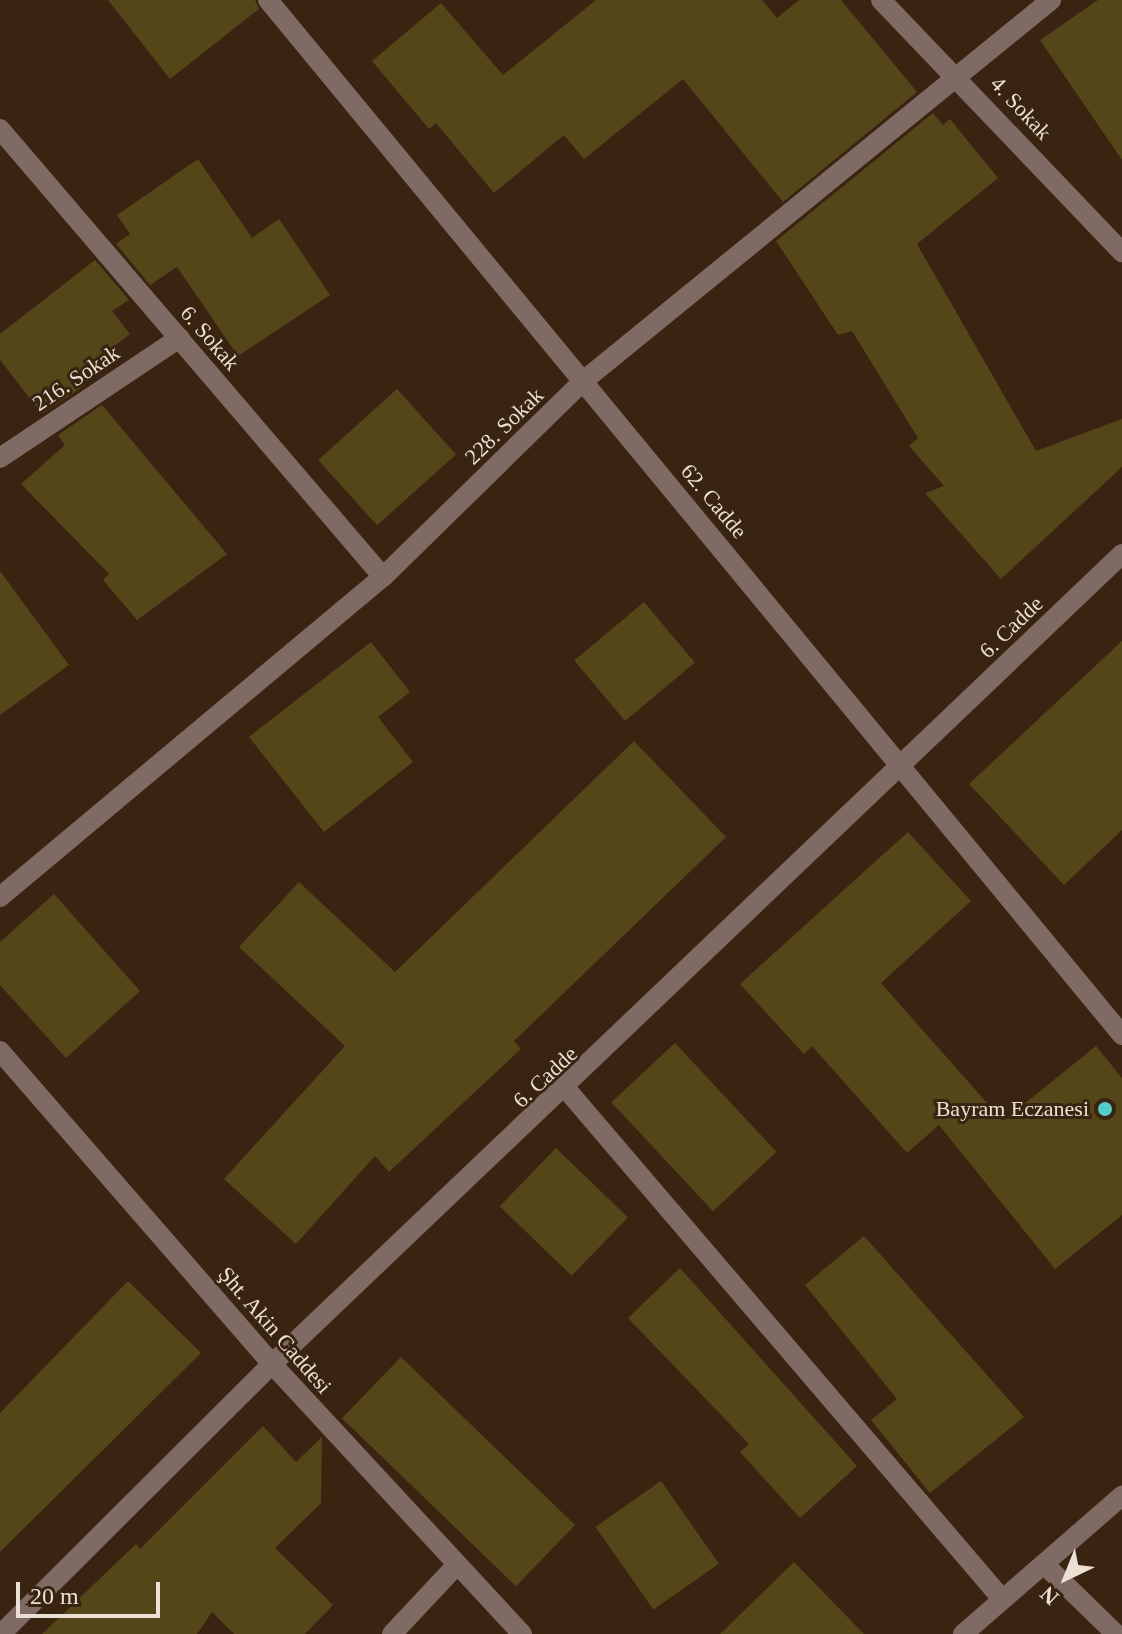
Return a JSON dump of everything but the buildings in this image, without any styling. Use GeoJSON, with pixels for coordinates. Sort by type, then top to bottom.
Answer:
{"type":"FeatureCollection","features":[{"type":"Feature","properties":{"kind":"street","name":"62. Cadde"},"geometry":{"type":"LineString","coordinates":[[268,0],[582,382],[904,763],[1122,1035]]}},
{"type":"Feature","properties":{"kind":"street","name":"4. Sokak"},"geometry":{"type":"LineString","coordinates":[[881,0],[957,75],[1122,252]]}},
{"type":"Feature","properties":{"kind":"street","name":"228. Sokak"},"geometry":{"type":"LineString","coordinates":[[0,897],[383,577],[582,382],[1051,0]]}},
{"type":"Feature","properties":{"kind":"street","name":"6. Sokak"},"geometry":{"type":"LineString","coordinates":[[0,129],[383,577]]}},
{"type":"Feature","properties":{"kind":"street","name":"216. Sokak"},"geometry":{"type":"LineString","coordinates":[[0,458],[179,338]]}},
{"type":"Feature","properties":{"kind":"street","name":"6. Cadde"},"geometry":{"type":"LineString","coordinates":[[1,1634],[272,1364],[567,1090],[1122,554]]}},
{"type":"Feature","properties":{"kind":"street","name":"Şht. Akin Caddesi"},"geometry":{"type":"LineString","coordinates":[[0,1051],[272,1364],[455,1567],[522,1634]]}},
{"type":"Feature","properties":{"kind":"street"},"geometry":{"type":"LineString","coordinates":[[567,1090],[1002,1599]]}},
{"type":"Feature","properties":{"kind":"street"},"geometry":{"type":"LineString","coordinates":[[963,1634],[1046,1566],[1122,1496]]}},
{"type":"Feature","properties":{"kind":"street"},"geometry":{"type":"LineString","coordinates":[[1046,1566],[1116,1634]]}},
{"type":"Feature","properties":{"kind":"street"},"geometry":{"type":"LineString","coordinates":[[392,1634],[455,1567]]}},
{"type":"Feature","properties":{"kind":"place","name":"Bayram Eczanesi"},"geometry":{"type":"Point","coordinates":[1105,1109]}}]}
